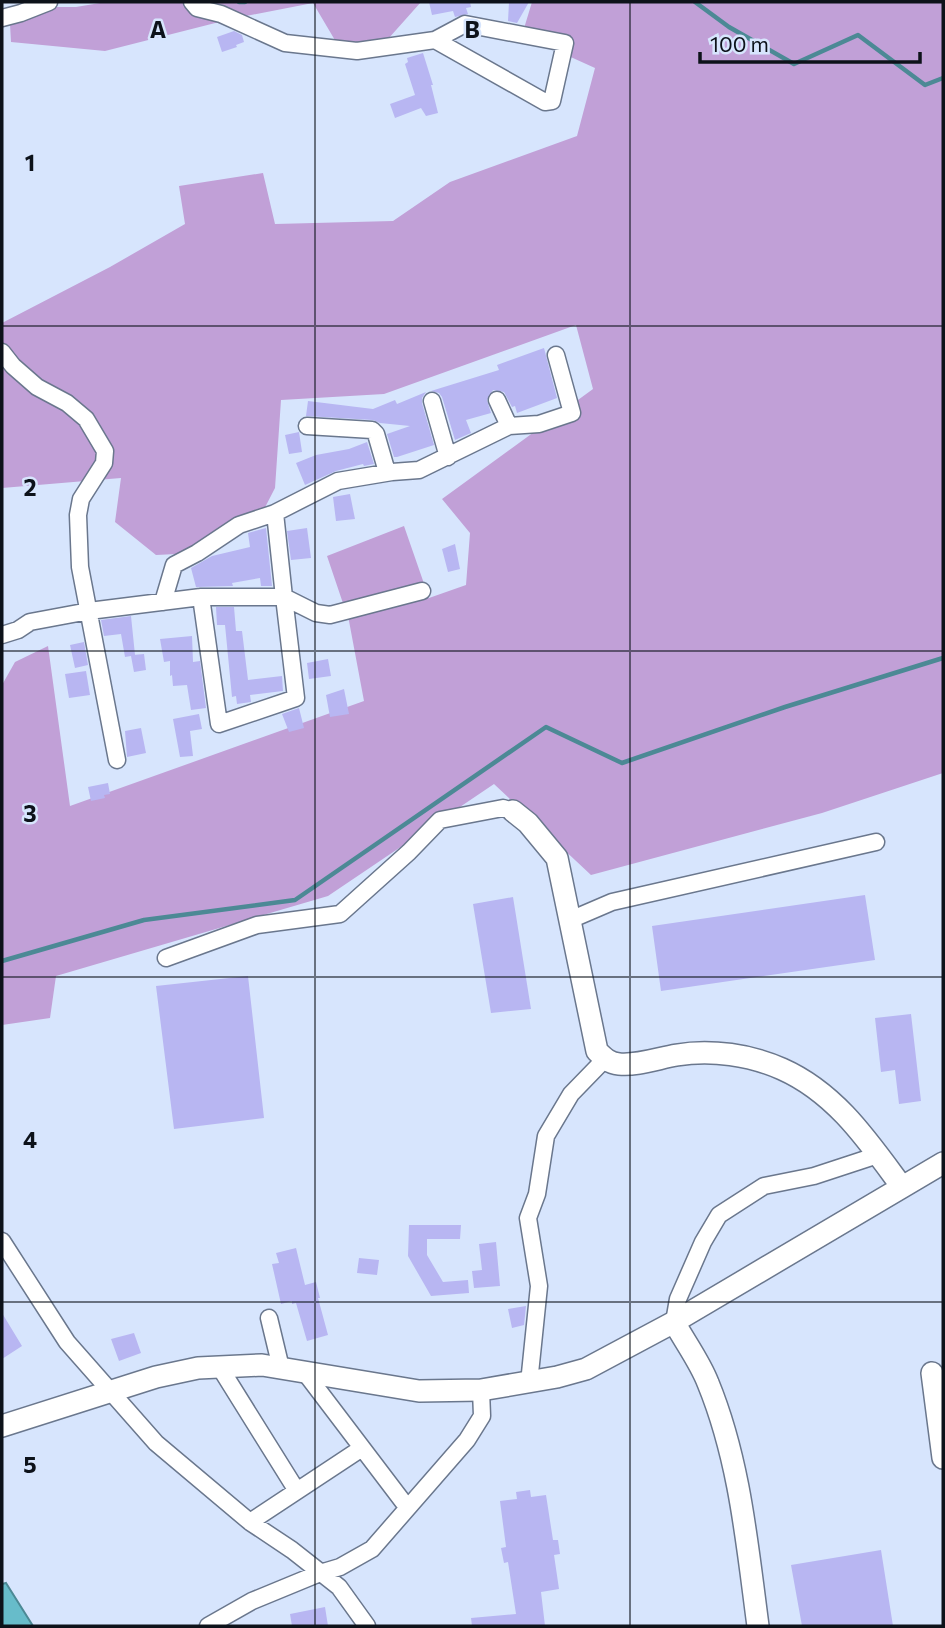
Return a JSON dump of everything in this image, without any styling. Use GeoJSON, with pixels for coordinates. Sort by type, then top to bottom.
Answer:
{"type":"FeatureCollection","features":[{"type":"Feature","properties":{"kind":"street"},"geometry":{"type":"LineString","coordinates":[[2,18],[49,2]]}},
{"type":"Feature","properties":{"kind":"street"},"geometry":{"type":"LineString","coordinates":[[192,2],[197,8],[221,14],[285,43],[357,51],[435,40],[464,24],[565,43],[552,101],[545,102],[435,40]]}},
{"type":"Feature","properties":{"kind":"street"},"geometry":{"type":"LineString","coordinates":[[2,352],[13,366],[37,387],[67,403],[86,419],[105,451],[104,463],[81,499],[78,515],[80,567],[117,760]]}},
{"type":"Feature","properties":{"kind":"street"},"geometry":{"type":"LineString","coordinates":[[163,602],[174,565],[239,525],[275,513],[338,481],[387,472],[419,470],[509,426],[539,424],[572,413],[556,355]]}},
{"type":"Feature","properties":{"kind":"street"},"geometry":{"type":"LineString","coordinates":[[497,400],[509,426]]}},
{"type":"Feature","properties":{"kind":"street"},"geometry":{"type":"LineString","coordinates":[[432,401],[448,457]]}},
{"type":"Feature","properties":{"kind":"street"},"geometry":{"type":"LineString","coordinates":[[307,426],[372,430],[376,434],[387,472]]}},
{"type":"Feature","properties":{"kind":"street"},"geometry":{"type":"LineString","coordinates":[[201,597],[219,724],[296,698],[275,513]]}},
{"type":"Feature","properties":{"kind":"street"},"geometry":{"type":"LineString","coordinates":[[2,635],[18,630],[30,622],[89,611],[201,597],[284,597],[316,613],[330,615],[422,591]]}},
{"type":"Feature","properties":{"kind":"street"},"geometry":{"type":"LineString","coordinates":[[166,958],[257,925],[340,914],[440,820],[503,808],[513,811],[528,823],[558,858],[597,1051],[605,1059],[622,1065],[681,1054],[717,1053],[772,1065],[807,1082],[834,1102],[852,1121],[902,1187]]}},
{"type":"Feature","properties":{"kind":"street"},"geometry":{"type":"LineString","coordinates":[[570,920],[612,902],[876,842]]}},
{"type":"Feature","properties":{"kind":"street"},"geometry":{"type":"LineString","coordinates":[[529,1383],[539,1286],[528,1218],[537,1194],[546,1136],[571,1094],[605,1059]]}},
{"type":"Feature","properties":{"kind":"street"},"geometry":{"type":"LineString","coordinates":[[758,1626],[743,1512],[723,1424],[707,1381],[674,1322],[678,1299],[703,1242],[719,1215],[764,1186],[814,1176],[878,1155]]}},
{"type":"Feature","properties":{"kind":"street"},"geometry":{"type":"LineString","coordinates":[[2,1426],[156,1377],[198,1367],[262,1365],[419,1391],[481,1390],[529,1383],[586,1369],[674,1322],[943,1163]]}},
{"type":"Feature","properties":{"kind":"street"},"geometry":{"type":"LineString","coordinates":[[2,1241],[67,1342],[156,1443],[250,1522],[292,1550],[339,1587],[367,1626]]}},
{"type":"Feature","properties":{"kind":"street"},"geometry":{"type":"LineString","coordinates":[[269,1318],[281,1368]]}},
{"type":"Feature","properties":{"kind":"street"},"geometry":{"type":"LineString","coordinates":[[219,1366],[297,1491]]}},
{"type":"Feature","properties":{"kind":"street"},"geometry":{"type":"LineString","coordinates":[[303,1370],[407,1507]]}},
{"type":"Feature","properties":{"kind":"street"},"geometry":{"type":"LineString","coordinates":[[932,1373],[943,1458]]}},
{"type":"Feature","properties":{"kind":"street"},"geometry":{"type":"LineString","coordinates":[[208,1626],[252,1601],[340,1567],[372,1549],[467,1440],[482,1416],[481,1390]]}},
{"type":"Feature","properties":{"kind":"street"},"geometry":{"type":"LineString","coordinates":[[250,1522],[362,1448]]}},
{"type":"Feature","properties":{"kind":"shaded area"},"geometry":{"type":"Polygon","coordinates":[[[106,2],[421,2],[380,48],[339,47],[313,3],[231,19],[105,51],[11,42],[10,24],[56,7],[106,2]]]}},
{"type":"Feature","properties":{"kind":"shaded area"},"geometry":{"type":"Polygon","coordinates":[[[532,2],[943,2],[943,773],[822,813],[591,875],[494,784],[328,896],[56,976],[50,1018],[2,1025],[2,685],[15,662],[48,646],[70,806],[364,701],[349,621],[327,556],[404,526],[429,598],[466,585],[470,533],[442,499],[593,389],[576,325],[384,394],[281,400],[275,488],[258,521],[197,553],[156,555],[115,522],[121,478],[2,488],[2,323],[110,267],[185,224],[179,186],[263,173],[275,224],[393,221],[450,182],[577,136],[595,68],[522,35],[532,2]]]}},
{"type":"Feature","properties":{"kind":"shaded area"},"geometry":{"type":"Polygon","coordinates":[[[6,1583],[33,1626],[2,1626],[2,1584],[6,1583]]]}},
{"type":"Feature","properties":{"kind":"building"},"geometry":{"type":"Polygon","coordinates":[[[429,2],[470,2],[471,7],[466,8],[468,14],[455,17],[453,11],[432,15],[429,2]]]}},
{"type":"Feature","properties":{"kind":"building"},"geometry":{"type":"Polygon","coordinates":[[[509,2],[529,2],[517,23],[508,21],[509,2]]]}},
{"type":"Feature","properties":{"kind":"building"},"geometry":{"type":"Polygon","coordinates":[[[234,31],[242,35],[244,42],[222,52],[217,37],[234,31]]]}},
{"type":"Feature","properties":{"kind":"building"},"geometry":{"type":"Polygon","coordinates":[[[423,53],[438,113],[426,116],[421,108],[395,118],[390,104],[415,95],[405,64],[408,62],[407,58],[423,53]]]}},
{"type":"Feature","properties":{"kind":"building"},"geometry":{"type":"Polygon","coordinates":[[[544,348],[557,398],[517,413],[504,392],[493,390],[487,400],[491,413],[466,420],[471,433],[455,440],[442,397],[431,391],[499,370],[497,365],[544,348]]]}},
{"type":"Feature","properties":{"kind":"building"},"geometry":{"type":"Polygon","coordinates":[[[426,392],[422,403],[434,445],[397,457],[394,457],[387,434],[410,426],[373,420],[306,416],[308,401],[373,409],[395,400],[397,404],[426,392]]]}},
{"type":"Feature","properties":{"kind":"building"},"geometry":{"type":"Polygon","coordinates":[[[299,432],[302,452],[289,454],[285,435],[299,432]]]}},
{"type":"Feature","properties":{"kind":"building"},"geometry":{"type":"Polygon","coordinates":[[[367,442],[374,464],[336,471],[305,485],[296,463],[367,442]]]}},
{"type":"Feature","properties":{"kind":"building"},"geometry":{"type":"Polygon","coordinates":[[[350,494],[355,519],[336,521],[333,497],[350,494]]]}},
{"type":"Feature","properties":{"kind":"building"},"geometry":{"type":"Polygon","coordinates":[[[266,528],[272,586],[261,586],[260,578],[232,583],[233,586],[196,587],[191,568],[212,556],[250,547],[248,533],[266,528]]]}},
{"type":"Feature","properties":{"kind":"building"},"geometry":{"type":"Polygon","coordinates":[[[307,528],[311,558],[291,560],[287,531],[307,528]]]}},
{"type":"Feature","properties":{"kind":"building"},"geometry":{"type":"Polygon","coordinates":[[[455,544],[460,569],[448,572],[442,549],[455,544]]]}},
{"type":"Feature","properties":{"kind":"building"},"geometry":{"type":"Polygon","coordinates":[[[216,607],[234,607],[236,631],[242,631],[248,680],[282,676],[283,691],[250,695],[251,702],[237,704],[236,696],[232,697],[225,625],[217,625],[216,607]]]}},
{"type":"Feature","properties":{"kind":"building"},"geometry":{"type":"Polygon","coordinates":[[[131,616],[135,655],[144,654],[146,670],[134,672],[131,656],[125,657],[121,634],[104,636],[101,620],[131,616]]]}},
{"type":"Feature","properties":{"kind":"building"},"geometry":{"type":"Polygon","coordinates":[[[192,636],[193,662],[200,661],[206,708],[191,710],[187,685],[173,686],[170,661],[164,662],[160,639],[192,636]]]}},
{"type":"Feature","properties":{"kind":"building"},"geometry":{"type":"Polygon","coordinates":[[[84,642],[88,665],[75,668],[70,645],[84,642]]]}},
{"type":"Feature","properties":{"kind":"building"},"geometry":{"type":"Polygon","coordinates":[[[328,659],[331,676],[309,679],[307,663],[328,659]]]}},
{"type":"Feature","properties":{"kind":"building"},"geometry":{"type":"Polygon","coordinates":[[[86,671],[90,695],[69,698],[65,674],[86,671]]]}},
{"type":"Feature","properties":{"kind":"building"},"geometry":{"type":"Polygon","coordinates":[[[344,689],[349,714],[330,717],[326,695],[344,689]]]}},
{"type":"Feature","properties":{"kind":"building"},"geometry":{"type":"Polygon","coordinates":[[[299,708],[304,728],[289,732],[282,714],[299,708]]]}},
{"type":"Feature","properties":{"kind":"building"},"geometry":{"type":"Polygon","coordinates":[[[199,714],[202,729],[190,731],[193,756],[180,757],[173,719],[199,714]]]}},
{"type":"Feature","properties":{"kind":"building"},"geometry":{"type":"Polygon","coordinates":[[[141,728],[146,753],[127,757],[125,731],[141,728]]]}},
{"type":"Feature","properties":{"kind":"building"},"geometry":{"type":"Polygon","coordinates":[[[108,783],[110,794],[91,801],[88,787],[108,783]]]}},
{"type":"Feature","properties":{"kind":"building"},"geometry":{"type":"Polygon","coordinates":[[[865,895],[875,960],[661,991],[652,926],[865,895]]]}},
{"type":"Feature","properties":{"kind":"building"},"geometry":{"type":"Polygon","coordinates":[[[513,897],[531,1009],[491,1013],[473,904],[513,897]]]}},
{"type":"Feature","properties":{"kind":"building"},"geometry":{"type":"Polygon","coordinates":[[[248,976],[264,1118],[174,1129],[156,986],[248,976]]]}},
{"type":"Feature","properties":{"kind":"building"},"geometry":{"type":"Polygon","coordinates":[[[911,1014],[921,1101],[899,1104],[895,1070],[881,1072],[875,1018],[911,1014]]]}},
{"type":"Feature","properties":{"kind":"building"},"geometry":{"type":"Polygon","coordinates":[[[409,1225],[461,1225],[460,1239],[427,1239],[427,1255],[443,1282],[468,1280],[469,1293],[431,1296],[408,1256],[409,1225]]]}},
{"type":"Feature","properties":{"kind":"building"},"geometry":{"type":"Polygon","coordinates":[[[496,1242],[500,1286],[474,1288],[472,1271],[482,1270],[479,1244],[496,1242]]]}},
{"type":"Feature","properties":{"kind":"building"},"geometry":{"type":"Polygon","coordinates":[[[296,1248],[305,1285],[316,1282],[328,1335],[307,1341],[296,1303],[292,1304],[292,1301],[281,1304],[272,1264],[279,1263],[276,1253],[296,1248]]]}},
{"type":"Feature","properties":{"kind":"building"},"geometry":{"type":"Polygon","coordinates":[[[359,1258],[379,1260],[377,1275],[357,1273],[359,1258]]]}},
{"type":"Feature","properties":{"kind":"building"},"geometry":{"type":"Polygon","coordinates":[[[526,1306],[524,1325],[512,1328],[508,1309],[526,1306]]]}},
{"type":"Feature","properties":{"kind":"building"},"geometry":{"type":"Polygon","coordinates":[[[2,1313],[22,1346],[2,1359],[2,1313]]]}},
{"type":"Feature","properties":{"kind":"building"},"geometry":{"type":"Polygon","coordinates":[[[134,1333],[141,1353],[119,1361],[111,1339],[134,1333]]]}},
{"type":"Feature","properties":{"kind":"building"},"geometry":{"type":"Polygon","coordinates":[[[530,1490],[531,1497],[546,1495],[553,1540],[558,1540],[560,1554],[554,1555],[559,1589],[541,1592],[545,1626],[472,1626],[471,1618],[516,1614],[508,1562],[504,1563],[501,1548],[506,1547],[500,1501],[517,1499],[516,1492],[530,1490]]]}},
{"type":"Feature","properties":{"kind":"building"},"geometry":{"type":"Polygon","coordinates":[[[881,1550],[893,1626],[802,1626],[791,1565],[881,1550]]]}},
{"type":"Feature","properties":{"kind":"building"},"geometry":{"type":"Polygon","coordinates":[[[325,1607],[328,1626],[292,1626],[290,1614],[325,1607]]]}},
{"type":"Feature","properties":{"kind":"waterway"},"geometry":{"type":"LineString","coordinates":[[239,2],[245,2]]}},
{"type":"Feature","properties":{"kind":"waterway"},"geometry":{"type":"LineString","coordinates":[[695,2],[729,27],[794,64],[858,35],[925,85],[943,78]]}},
{"type":"Feature","properties":{"kind":"waterway"},"geometry":{"type":"LineString","coordinates":[[2,961],[144,920],[295,900],[546,727],[622,763],[785,707],[943,658]]}}]}
